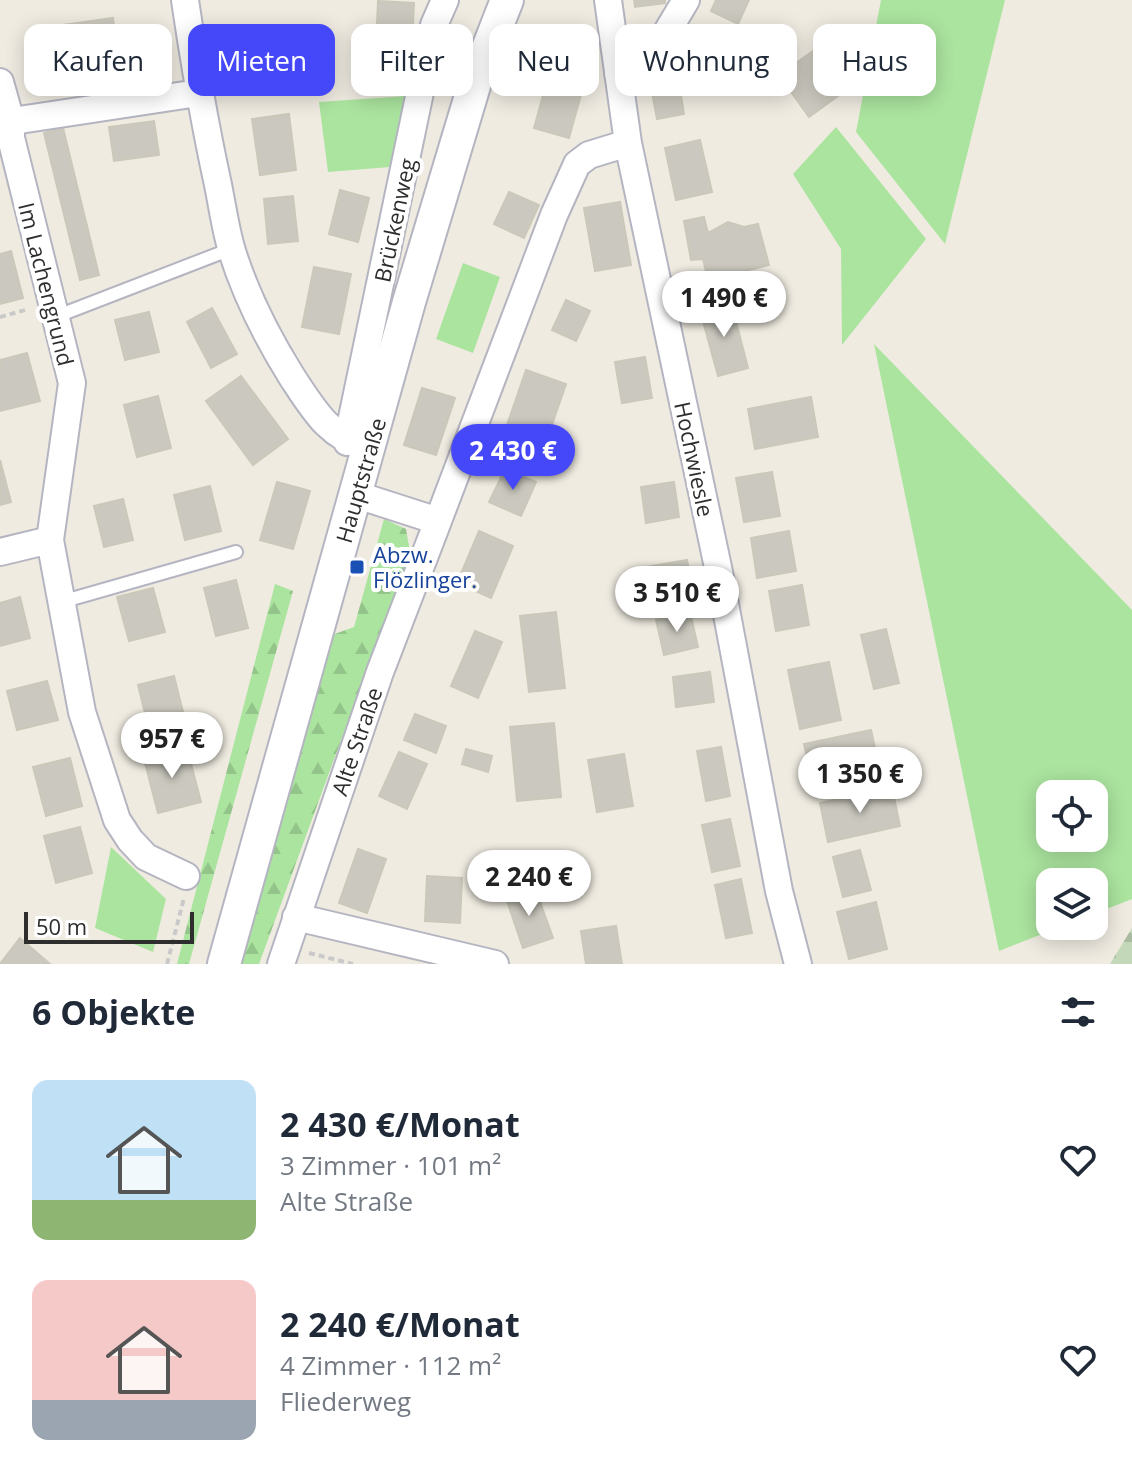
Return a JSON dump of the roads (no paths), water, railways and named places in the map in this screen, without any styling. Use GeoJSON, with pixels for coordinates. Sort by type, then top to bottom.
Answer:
{"type":"FeatureCollection","features":[{"type":"Feature","properties":{"kind":"street"},"geometry":{"type":"LineString","coordinates":[[185,0],[188,24]]}},
{"type":"Feature","properties":{"kind":"street","name":"Brückenweg"},"geometry":{"type":"LineString","coordinates":[[358,446],[434,25],[445,0]]}},
{"type":"Feature","properties":{"kind":"street","name":"Hauptstraße"},"geometry":{"type":"LineString","coordinates":[[224,964],[330,580],[357,495],[358,446],[409,302],[476,79],[507,0]]}},
{"type":"Feature","properties":{"kind":"street","name":"Hochwiesle"},"geometry":{"type":"LineString","coordinates":[[608,0],[615,52]]}},
{"type":"Feature","properties":{"kind":"street"},"geometry":{"type":"LineString","coordinates":[[672,24],[686,0]]}},
{"type":"Feature","properties":{"kind":"street","name":"Im Lachengrund"},"geometry":{"type":"LineString","coordinates":[[0,82],[5,122],[72,383],[50,540],[82,712],[117,820],[146,857],[186,876]]}},
{"type":"Feature","properties":{"kind":"street"},"geometry":{"type":"LineString","coordinates":[[5,122],[188,95]]}},
{"type":"Feature","properties":{"kind":"street"},"geometry":{"type":"LineString","coordinates":[[199,96],[231,249],[253,308],[309,403],[335,433],[358,446]]}},
{"type":"Feature","properties":{"kind":"street","name":"Hochwiesle"},"geometry":{"type":"LineString","coordinates":[[621,96],[628,143],[719,572],[779,891],[798,964]]}},
{"type":"Feature","properties":{"kind":"street","name":"Alte Straße"},"geometry":{"type":"LineString","coordinates":[[283,956],[380,672],[554,215],[577,164],[589,155],[628,143]]}},
{"type":"Feature","properties":{"kind":"street"},"geometry":{"type":"LineString","coordinates":[[357,495],[438,521]]}},
{"type":"Feature","properties":{"kind":"street"},"geometry":{"type":"LineString","coordinates":[[0,552],[50,540]]}},
{"type":"Feature","properties":{"kind":"street"},"geometry":{"type":"LineString","coordinates":[[296,917],[495,964]]}},
{"type":"Feature","properties":{"kind":"lane"},"geometry":{"type":"LineString","coordinates":[[53,310],[231,249]]}},
{"type":"Feature","properties":{"kind":"lane"},"geometry":{"type":"LineString","coordinates":[[61,602],[236,552]]}},
{"type":"Feature","properties":{"kind":"place","name":"Abzw. Flözlinger."},"geometry":{"type":"Point","coordinates":[357,567]}}]}
